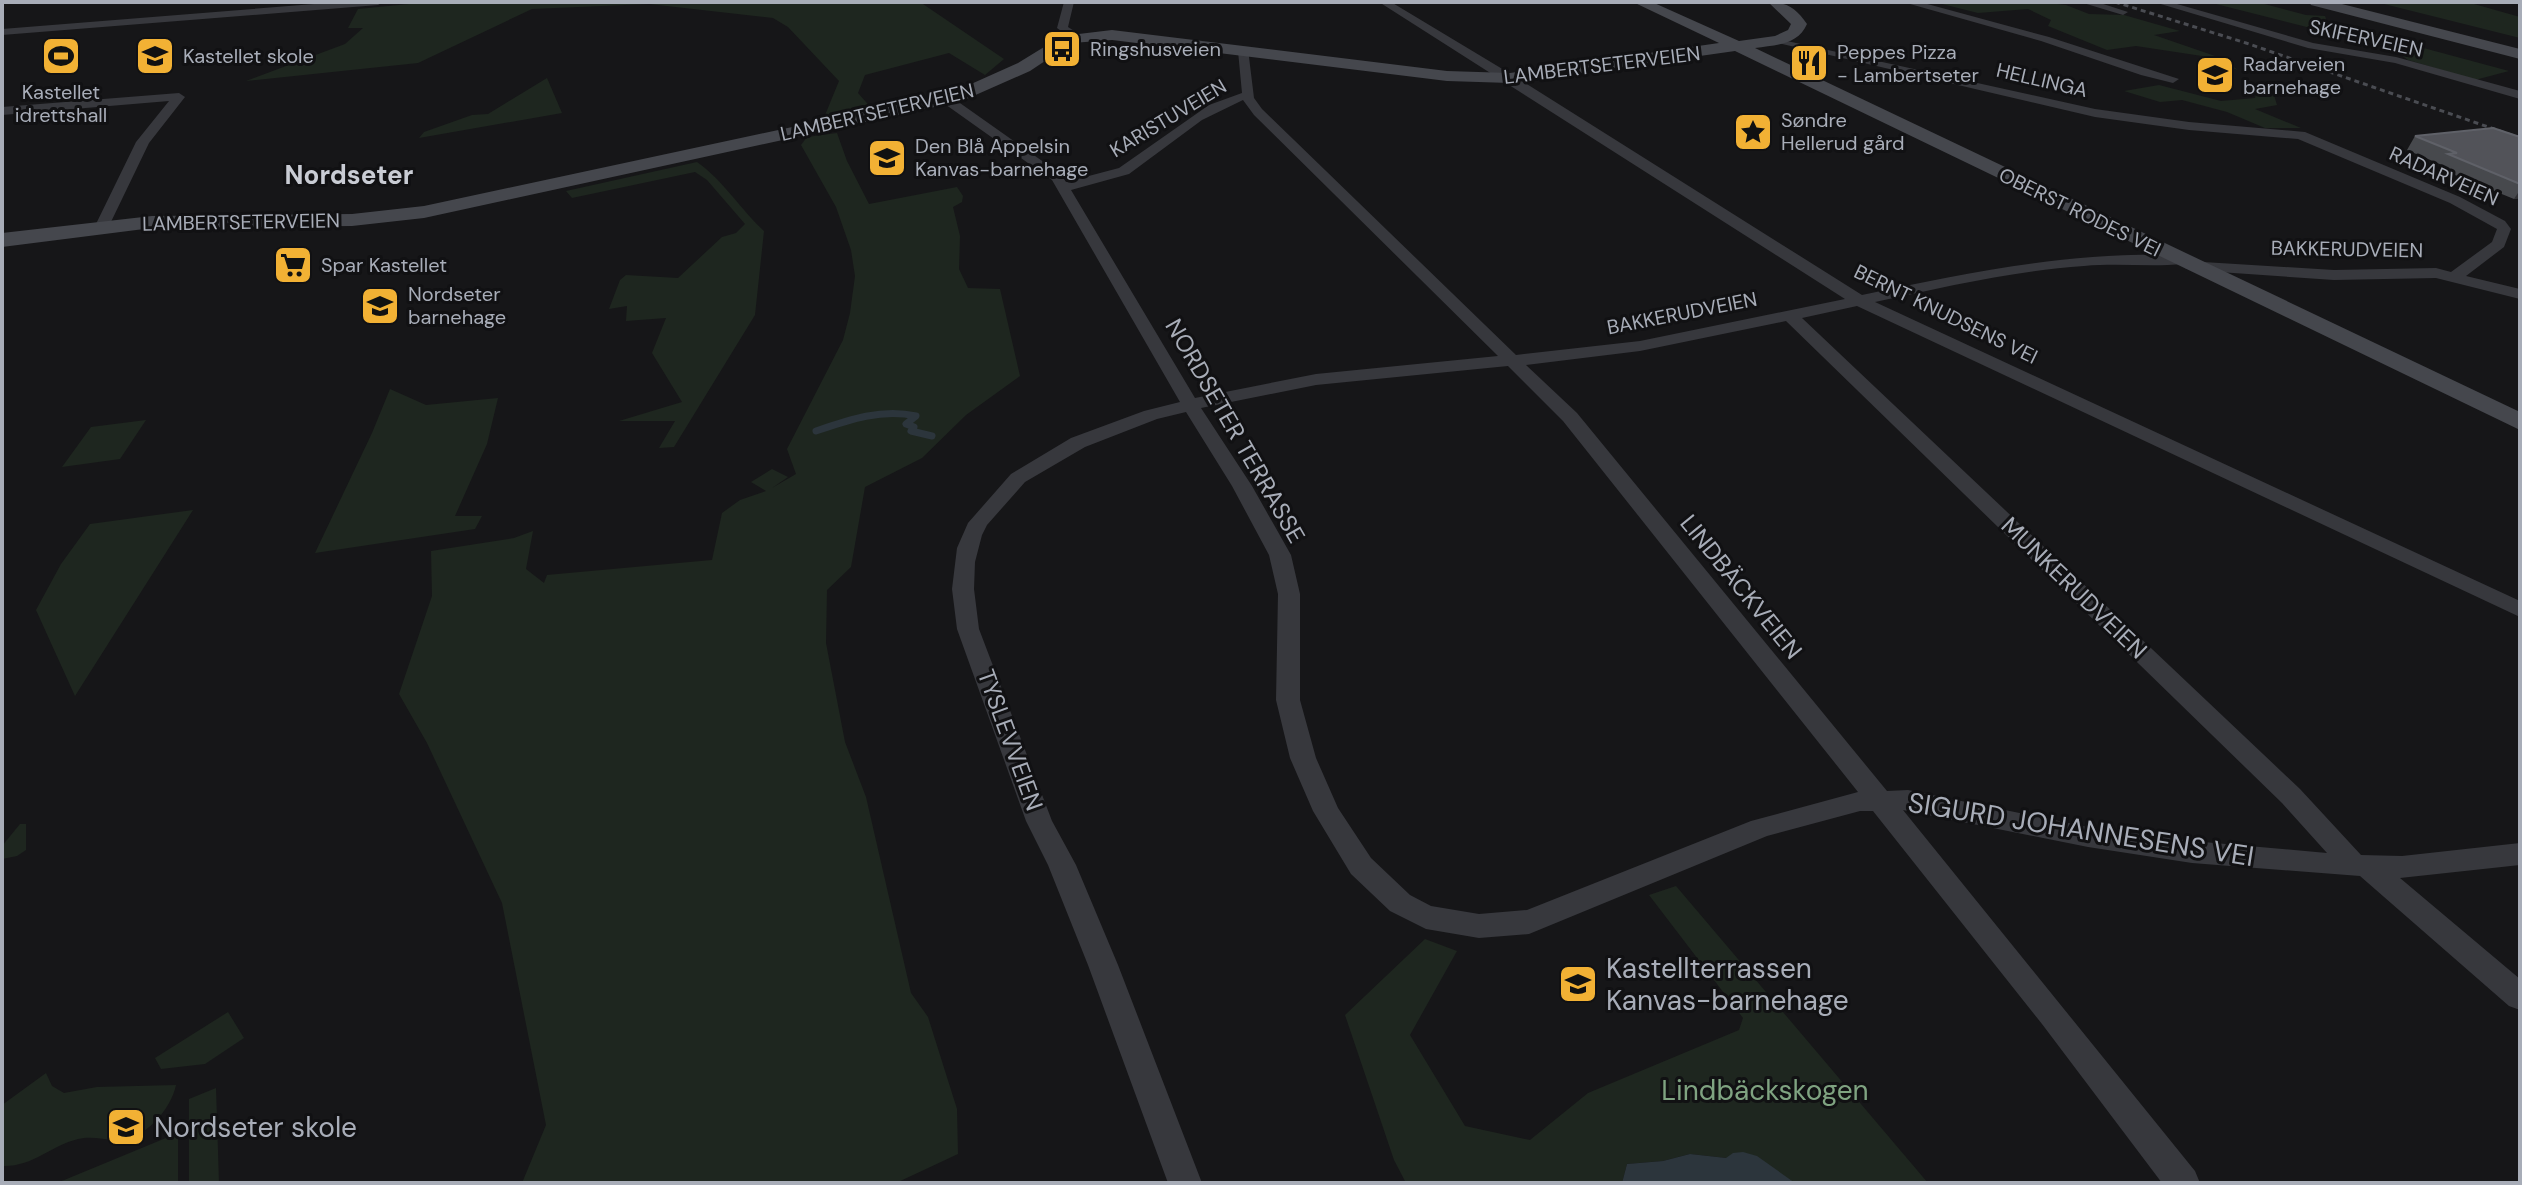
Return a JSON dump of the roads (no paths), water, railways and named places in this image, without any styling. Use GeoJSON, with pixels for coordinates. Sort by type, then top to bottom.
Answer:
{"type":"FeatureCollection","features":[{"type":"Feature","properties":{"kind":"main road","name":"OBERST RODES VEI"},"geometry":{"type":"LineString","coordinates":[[1640,2],[1740,47],[2520,422]]}},
{"type":"Feature","properties":{"kind":"main road"},"geometry":{"type":"LineString","coordinates":[[1775,2],[1793,15],[1799,24],[1795,33],[1778,40]]}},
{"type":"Feature","properties":{"kind":"main road"},"geometry":{"type":"LineString","coordinates":[[2316,2],[2520,54]]}},
{"type":"Feature","properties":{"kind":"main road","name":"LAMBERTSETERVEIEN"},"geometry":{"type":"LineString","coordinates":[[2,240],[102,226],[211,220],[338,221],[402,215],[946,99],[1005,77],[1075,36],[1112,35],[1447,76],[1510,78],[1778,40]]}},
{"type":"Feature","properties":{"kind":"street"},"geometry":{"type":"LineString","coordinates":[[2,32],[378,2]]}},
{"type":"Feature","properties":{"kind":"street"},"geometry":{"type":"LineString","coordinates":[[1069,2],[1061,24],[1064,31],[1075,36]]}},
{"type":"Feature","properties":{"kind":"street","name":"BERNT KNUDSENS VEI"},"geometry":{"type":"LineString","coordinates":[[1384,2],[1510,78],[1858,300],[2520,610]]}},
{"type":"Feature","properties":{"kind":"street"},"geometry":{"type":"LineString","coordinates":[[1908,2],[2045,39],[2145,73],[2173,79]]}},
{"type":"Feature","properties":{"kind":"street"},"geometry":{"type":"LineString","coordinates":[[2085,2],[2123,12]]}},
{"type":"Feature","properties":{"kind":"street","name":"SKIFERVEIEN"},"geometry":{"type":"LineString","coordinates":[[2159,2],[2312,46],[2396,60],[2520,95]]}},
{"type":"Feature","properties":{"kind":"street","name":"HELLINGA"},"geometry":{"type":"LineString","coordinates":[[1778,40],[2095,113],[2189,126],[2300,135]]}},
{"type":"Feature","properties":{"kind":"street"},"geometry":{"type":"LineString","coordinates":[[1244,51],[1247,95]]}},
{"type":"Feature","properties":{"kind":"street","name":"KARISTUVEIEN"},"geometry":{"type":"LineString","coordinates":[[1063,187],[1123,171],[1199,118],[1224,103],[1247,95]]}},
{"type":"Feature","properties":{"kind":"street","name":"LINDBÄCKVEIEN"},"geometry":{"type":"LineString","coordinates":[[1247,95],[1258,112],[1570,417],[1881,800],[2183,1183]]}},
{"type":"Feature","properties":{"kind":"street"},"geometry":{"type":"LineString","coordinates":[[2,111],[179,97],[143,142],[102,226]]}},
{"type":"Feature","properties":{"kind":"street","name":"NORDSETER TERRASSE"},"geometry":{"type":"LineString","coordinates":[[946,99],[1046,168],[1063,187],[1189,403],[1242,486],[1280,555],[1289,594],[1288,700],[1303,758],[1326,811],[1361,866],[1400,903],[1426,917],[1479,926],[1529,922],[1760,828],[1860,801],[1881,800]]}},
{"type":"Feature","properties":{"kind":"street","name":"RADARVEIEN"},"geometry":{"type":"LineString","coordinates":[[2300,135],[2455,200],[2500,224],[2504,229],[2499,244],[2455,276]]}},
{"type":"Feature","properties":{"kind":"street","name":"BAKKERUDVEIEN"},"geometry":{"type":"LineString","coordinates":[[1189,403],[1296,383],[1410,368],[1619,349],[2057,261],[2185,262],[2334,275],[2436,273],[2520,294]]}},
{"type":"Feature","properties":{"kind":"street","name":"MUNKERUDVEIEN"},"geometry":{"type":"LineString","coordinates":[[1789,315],[2360,865],[2520,997]]}},
{"type":"Feature","properties":{"kind":"street","name":"TYSLEVVEIEN"},"geometry":{"type":"LineString","coordinates":[[1185,1183],[1103,965],[1062,865],[1039,821],[963,608],[963,564],[968,545],[987,510],[1013,483],[1071,447],[1189,403]]}},
{"type":"Feature","properties":{"kind":"street","name":"SIGURD JOHANNESENS VEI"},"geometry":{"type":"LineString","coordinates":[[1881,800],[1908,800],[2088,837],[2192,852],[2360,865],[2439,864],[2520,854]]}},
{"type":"Feature","properties":{"kind":"waterway"},"geometry":{"type":"LineString","coordinates":[[816,431],[865,416],[891,413],[916,416],[906,424],[914,427],[911,431],[932,436]]}},
{"type":"Feature","properties":{"kind":"railway"},"geometry":{"type":"LineString","coordinates":[[2115,2],[2246,43],[2520,138]]}},
{"type":"Feature","properties":{"kind":"place","name":"Ringshusveien"},"geometry":{"type":"Point","coordinates":[1062,49]}},
{"type":"Feature","properties":{"kind":"place","name":"Kastellet idrettshall"},"geometry":{"type":"Point","coordinates":[61,56]}},
{"type":"Feature","properties":{"kind":"place","name":"Kastellet skole"},"geometry":{"type":"Point","coordinates":[155,56]}},
{"type":"Feature","properties":{"kind":"place","name":"Peppes Pizza - Lambertseter"},"geometry":{"type":"Point","coordinates":[1809,63]}},
{"type":"Feature","properties":{"kind":"place","name":"Radarveien barnehage"},"geometry":{"type":"Point","coordinates":[2215,75]}},
{"type":"Feature","properties":{"kind":"place","name":"Søndre Hellerud gård"},"geometry":{"type":"Point","coordinates":[1753,132]}},
{"type":"Feature","properties":{"kind":"place","name":"Den Blå Appelsin Kanvas-barnehage"},"geometry":{"type":"Point","coordinates":[887,158]}},
{"type":"Feature","properties":{"kind":"place","name":"Spar Kastellet"},"geometry":{"type":"Point","coordinates":[293,265]}},
{"type":"Feature","properties":{"kind":"place","name":"Nordseter barnehage"},"geometry":{"type":"Point","coordinates":[380,306]}},
{"type":"Feature","properties":{"kind":"place","name":"Kastellterrassen Kanvas-barnehage"},"geometry":{"type":"Point","coordinates":[1578,984]}},
{"type":"Feature","properties":{"kind":"place","name":"Nordseter skole"},"geometry":{"type":"Point","coordinates":[126,1127]}},
{"type":"Feature","properties":{"kind":"district","name":"Nordseter"},"geometry":{"type":"Point","coordinates":[349,175]}},
{"type":"Feature","properties":{"kind":"park label","name":"Lindbäckskogen"},"geometry":{"type":"Point","coordinates":[1765,1090]}}]}
